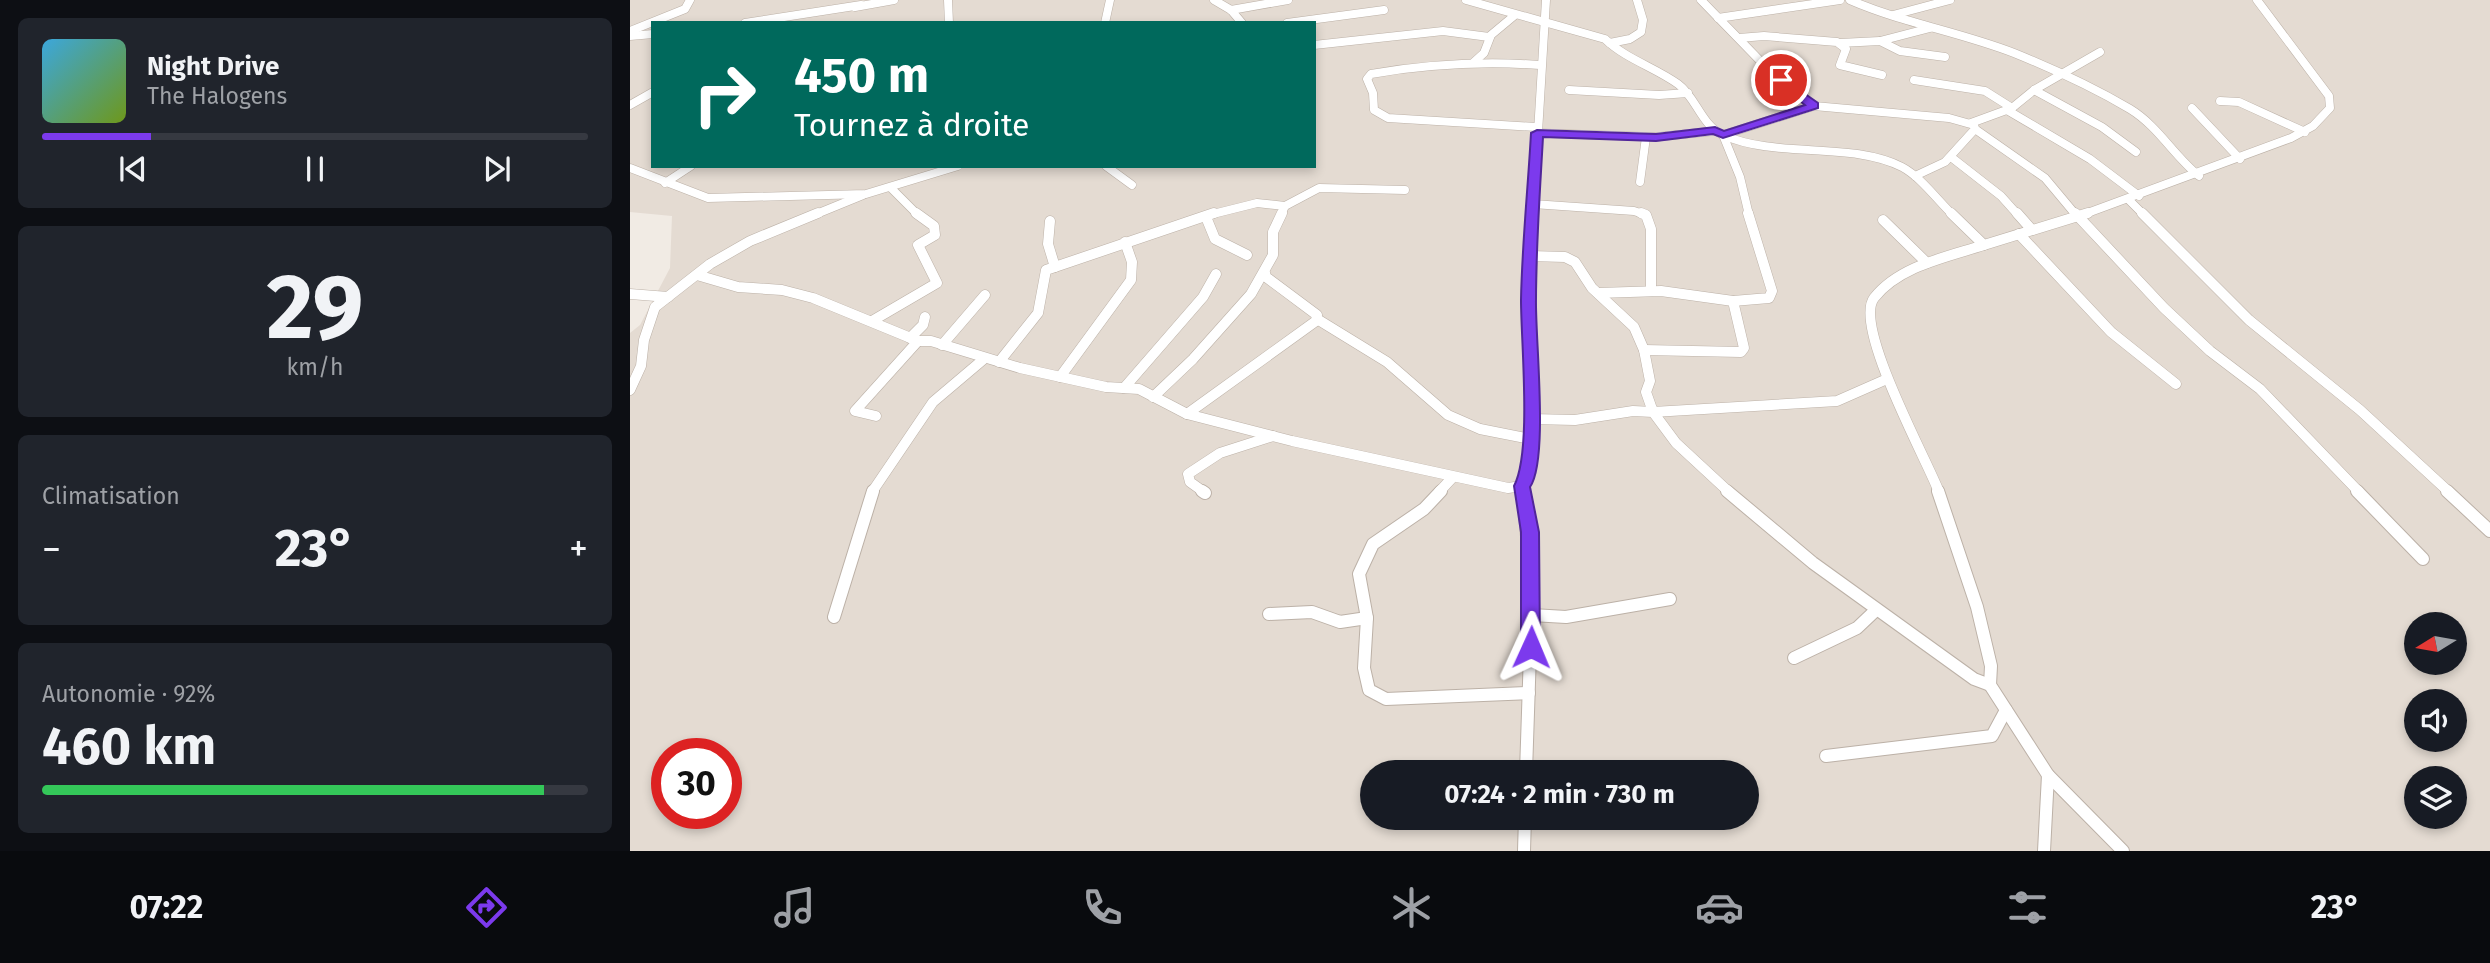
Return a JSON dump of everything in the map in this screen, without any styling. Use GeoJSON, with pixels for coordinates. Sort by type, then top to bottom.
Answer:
{"type":"FeatureCollection","features":[{"type":"Feature","properties":{"kind":"street"},"geometry":{"type":"LineString","coordinates":[[660,21],[687,7],[690,0]]}},
{"type":"Feature","properties":{"kind":"street"},"geometry":{"type":"LineString","coordinates":[[769,21],[894,0]]}},
{"type":"Feature","properties":{"kind":"street"},"geometry":{"type":"LineString","coordinates":[[948,0],[949,21]]}},
{"type":"Feature","properties":{"kind":"street"},"geometry":{"type":"LineString","coordinates":[[1105,21],[1110,0]]}},
{"type":"Feature","properties":{"kind":"street"},"geometry":{"type":"LineString","coordinates":[[1214,0],[1231,10],[1240,21]]}},
{"type":"Feature","properties":{"kind":"street"},"geometry":{"type":"LineString","coordinates":[[1231,10],[1288,0]]}},
{"type":"Feature","properties":{"kind":"street"},"geometry":{"type":"LineString","coordinates":[[1466,0],[1610,43],[1636,39],[1640,35],[1643,19],[1637,0]]}},
{"type":"Feature","properties":{"kind":"street"},"geometry":{"type":"LineString","coordinates":[[1527,760],[1530,532],[1522,486],[1528,477],[1531,419],[1530,257],[1546,0]]}},
{"type":"Feature","properties":{"kind":"street"},"geometry":{"type":"LineString","coordinates":[[1701,0],[1769,70],[1814,106]]}},
{"type":"Feature","properties":{"kind":"street"},"geometry":{"type":"LineString","coordinates":[[1718,18],[1840,0]]}},
{"type":"Feature","properties":{"kind":"street"},"geometry":{"type":"LineString","coordinates":[[1850,0],[1877,12],[1990,44],[2140,115],[2181,162],[2199,176]]}},
{"type":"Feature","properties":{"kind":"street"},"geometry":{"type":"LineString","coordinates":[[1894,15],[1950,0]]}},
{"type":"Feature","properties":{"kind":"street"},"geometry":{"type":"LineString","coordinates":[[1990,685],[1991,666],[1977,607],[1950,520],[1930,469],[1887,379],[1869,320],[1870,305],[1893,280],[1927,263],[2199,176],[2305,132],[2330,108],[2329,96],[2257,0]]}},
{"type":"Feature","properties":{"kind":"street"},"geometry":{"type":"LineString","coordinates":[[820,21],[862,5]]}},
{"type":"Feature","properties":{"kind":"street"},"geometry":{"type":"LineString","coordinates":[[1302,21],[1384,10]]}},
{"type":"Feature","properties":{"kind":"street"},"geometry":{"type":"LineString","coordinates":[[1474,62],[1484,53],[1489,37],[1515,15]]}},
{"type":"Feature","properties":{"kind":"street"},"geometry":{"type":"LineString","coordinates":[[630,34],[651,25]]}},
{"type":"Feature","properties":{"kind":"street"},"geometry":{"type":"LineString","coordinates":[[1739,38],[1771,36],[1840,43],[1880,41],[1930,28]]}},
{"type":"Feature","properties":{"kind":"street"},"geometry":{"type":"LineString","coordinates":[[1316,46],[1443,31],[1489,37]]}},
{"type":"Feature","properties":{"kind":"street"},"geometry":{"type":"LineString","coordinates":[[630,34],[651,34]]}},
{"type":"Feature","properties":{"kind":"street"},"geometry":{"type":"LineString","coordinates":[[1880,41],[1900,51],[1945,57]]}},
{"type":"Feature","properties":{"kind":"street"},"geometry":{"type":"LineString","coordinates":[[1598,293],[1651,291],[1733,300],[1762,300],[1769,298],[1772,290],[1755,244],[1740,177],[1719,133],[1688,93],[1671,78],[1617,50],[1610,43]]}},
{"type":"Feature","properties":{"kind":"street"},"geometry":{"type":"LineString","coordinates":[[1840,43],[1846,49],[1840,65],[1882,75]]}},
{"type":"Feature","properties":{"kind":"street"},"geometry":{"type":"LineString","coordinates":[[1915,176],[1951,157],[1973,126],[2009,109],[2034,90],[2100,52]]}},
{"type":"Feature","properties":{"kind":"street"},"geometry":{"type":"LineString","coordinates":[[1540,65],[1474,62],[1419,65],[1371,74],[1367,79],[1373,93],[1374,110],[1388,118],[1418,122],[1646,137],[1719,133],[1814,106],[1935,116],[1973,126],[2054,183],[2068,199],[2077,217],[2184,328],[2232,370],[2260,389],[2423,559]]}},
{"type":"Feature","properties":{"kind":"street"},"geometry":{"type":"LineString","coordinates":[[1914,80],[1985,91],[2090,159],[2134,198],[2249,320],[2360,410],[2490,531]]}},
{"type":"Feature","properties":{"kind":"street"},"geometry":{"type":"LineString","coordinates":[[1569,90],[1659,95],[1688,93]]}},
{"type":"Feature","properties":{"kind":"street"},"geometry":{"type":"LineString","coordinates":[[2034,90],[2102,127],[2136,152]]}},
{"type":"Feature","properties":{"kind":"street"},"geometry":{"type":"LineString","coordinates":[[630,106],[651,93]]}},
{"type":"Feature","properties":{"kind":"street"},"geometry":{"type":"LineString","coordinates":[[2220,101],[2239,102],[2305,132]]}},
{"type":"Feature","properties":{"kind":"street"},"geometry":{"type":"LineString","coordinates":[[2192,108],[2240,159]]}},
{"type":"Feature","properties":{"kind":"street"},"geometry":{"type":"LineString","coordinates":[[1719,133],[1749,142],[1895,163],[1915,176],[1984,245]]}},
{"type":"Feature","properties":{"kind":"street"},"geometry":{"type":"LineString","coordinates":[[1640,182],[1646,137]]}},
{"type":"Feature","properties":{"kind":"street"},"geometry":{"type":"LineString","coordinates":[[1951,157],[2001,196],[2032,230]]}},
{"type":"Feature","properties":{"kind":"street"},"geometry":{"type":"LineString","coordinates":[[630,168],[708,198],[866,194]]}},
{"type":"Feature","properties":{"kind":"street"},"geometry":{"type":"LineString","coordinates":[[653,178],[656,168]]}},
{"type":"Feature","properties":{"kind":"street"},"geometry":{"type":"LineString","coordinates":[[664,183],[688,168]]}},
{"type":"Feature","properties":{"kind":"street"},"geometry":{"type":"LineString","coordinates":[[927,168],[937,173]]}},
{"type":"Feature","properties":{"kind":"street"},"geometry":{"type":"LineString","coordinates":[[630,390],[642,366],[644,340],[655,307],[697,275],[750,242],[866,194],[952,168]]}},
{"type":"Feature","properties":{"kind":"street"},"geometry":{"type":"LineString","coordinates":[[1109,168],[1132,185]]}},
{"type":"Feature","properties":{"kind":"street"},"geometry":{"type":"LineString","coordinates":[[872,321],[885,311],[920,297],[937,283],[918,245],[935,235],[934,226],[908,208],[891,188]]}},
{"type":"Feature","properties":{"kind":"street"},"geometry":{"type":"LineString","coordinates":[[999,362],[1035,318],[1042,301],[1046,270],[1245,204],[1285,206],[1319,188],[1405,190]]}},
{"type":"Feature","properties":{"kind":"street"},"geometry":{"type":"LineString","coordinates":[[1534,204],[1634,211],[1646,215],[1651,229],[1651,291]]}},
{"type":"Feature","properties":{"kind":"street"},"geometry":{"type":"LineString","coordinates":[[1153,397],[1220,329],[1265,273],[1273,255],[1273,232],[1285,206]]}},
{"type":"Feature","properties":{"kind":"street"},"geometry":{"type":"LineString","coordinates":[[1206,217],[1216,239],[1247,255]]}},
{"type":"Feature","properties":{"kind":"street"},"geometry":{"type":"LineString","coordinates":[[1882,220],[1927,263]]}},
{"type":"Feature","properties":{"kind":"street"},"geometry":{"type":"LineString","coordinates":[[1050,221],[1048,244],[1055,267]]}},
{"type":"Feature","properties":{"kind":"street"},"geometry":{"type":"LineString","coordinates":[[2019,234],[2098,322],[2133,356],[2176,384]]}},
{"type":"Feature","properties":{"kind":"street"},"geometry":{"type":"LineString","coordinates":[[1060,377],[1131,280],[1132,262],[1125,243]]}},
{"type":"Feature","properties":{"kind":"street"},"geometry":{"type":"LineString","coordinates":[[1530,257],[1571,259],[1598,293],[1634,327],[1644,350],[1650,380],[1646,392],[1653,412],[1670,439],[1755,517],[1877,610],[1975,679],[1990,685],[2048,775],[2123,851]]}},
{"type":"Feature","properties":{"kind":"street"},"geometry":{"type":"LineString","coordinates":[[1265,273],[1276,287],[1317,315],[1317,319],[1387,362],[1448,415],[1480,429],[1530,439]]}},
{"type":"Feature","properties":{"kind":"street"},"geometry":{"type":"LineString","coordinates":[[1124,388],[1139,367],[1203,297],[1216,274]]}},
{"type":"Feature","properties":{"kind":"street"},"geometry":{"type":"LineString","coordinates":[[697,275],[738,287],[782,290],[836,305],[914,339],[999,362],[1060,377],[1139,389],[1187,414],[1273,436],[1453,477],[1508,488],[1522,486]]}},
{"type":"Feature","properties":{"kind":"street"},"geometry":{"type":"LineString","coordinates":[[630,294],[668,297]]}},
{"type":"Feature","properties":{"kind":"street"},"geometry":{"type":"LineString","coordinates":[[942,345],[985,295]]}},
{"type":"Feature","properties":{"kind":"street"},"geometry":{"type":"LineString","coordinates":[[1644,350],[1741,352],[1744,348],[1733,300]]}},
{"type":"Feature","properties":{"kind":"street"},"geometry":{"type":"LineString","coordinates":[[876,416],[855,411],[914,339],[925,317]]}},
{"type":"Feature","properties":{"kind":"street"},"geometry":{"type":"LineString","coordinates":[[1187,414],[1317,319]]}},
{"type":"Feature","properties":{"kind":"street"},"geometry":{"type":"LineString","coordinates":[[834,617],[874,486],[933,402],[947,387],[985,358]]}},
{"type":"Feature","properties":{"kind":"street"},"geometry":{"type":"LineString","coordinates":[[630,369],[642,366]]}},
{"type":"Feature","properties":{"kind":"street"},"geometry":{"type":"LineString","coordinates":[[1531,419],[1575,420],[1633,411],[1836,401],[1887,379]]}},
{"type":"Feature","properties":{"kind":"street"},"geometry":{"type":"LineString","coordinates":[[1205,493],[1190,482],[1188,474],[1220,453],[1273,436]]}},
{"type":"Feature","properties":{"kind":"street"},"geometry":{"type":"LineString","coordinates":[[1453,477],[1424,509],[1373,544],[1359,574],[1367,618],[1364,668],[1369,690],[1386,699],[1529,693]]}},
{"type":"Feature","properties":{"kind":"street"},"geometry":{"type":"LineString","coordinates":[[1531,614],[1566,618],[1670,599]]}},
{"type":"Feature","properties":{"kind":"street"},"geometry":{"type":"LineString","coordinates":[[1794,658],[1857,628],[1877,610]]}},
{"type":"Feature","properties":{"kind":"street"},"geometry":{"type":"LineString","coordinates":[[1269,614],[1312,612],[1340,622],[1367,618]]}},
{"type":"Feature","properties":{"kind":"street"},"geometry":{"type":"LineString","coordinates":[[1826,756],[1992,736],[2006,710]]}},
{"type":"Feature","properties":{"kind":"street"},"geometry":{"type":"LineString","coordinates":[[2044,851],[2048,775]]}},
{"type":"Feature","properties":{"kind":"street"},"geometry":{"type":"LineString","coordinates":[[1524,851],[1525,830]]}},
{"type":"Feature","properties":{"kind":"shaded area"},"geometry":{"type":"Polygon","coordinates":[[[630,0],[2490,0],[2490,851],[630,851],[630,333],[640,325],[670,268],[672,216],[630,212],[630,0]]]}},
{"type":"Feature","properties":{"kind":"route"},"geometry":{"type":"LineString","coordinates":[[1531,647],[1530,532],[1522,486],[1527,483],[1528,477],[1531,419],[1528,298],[1537,133],[1656,137],[1715,131],[1723,135],[1814,106],[1781,80]]}}]}
